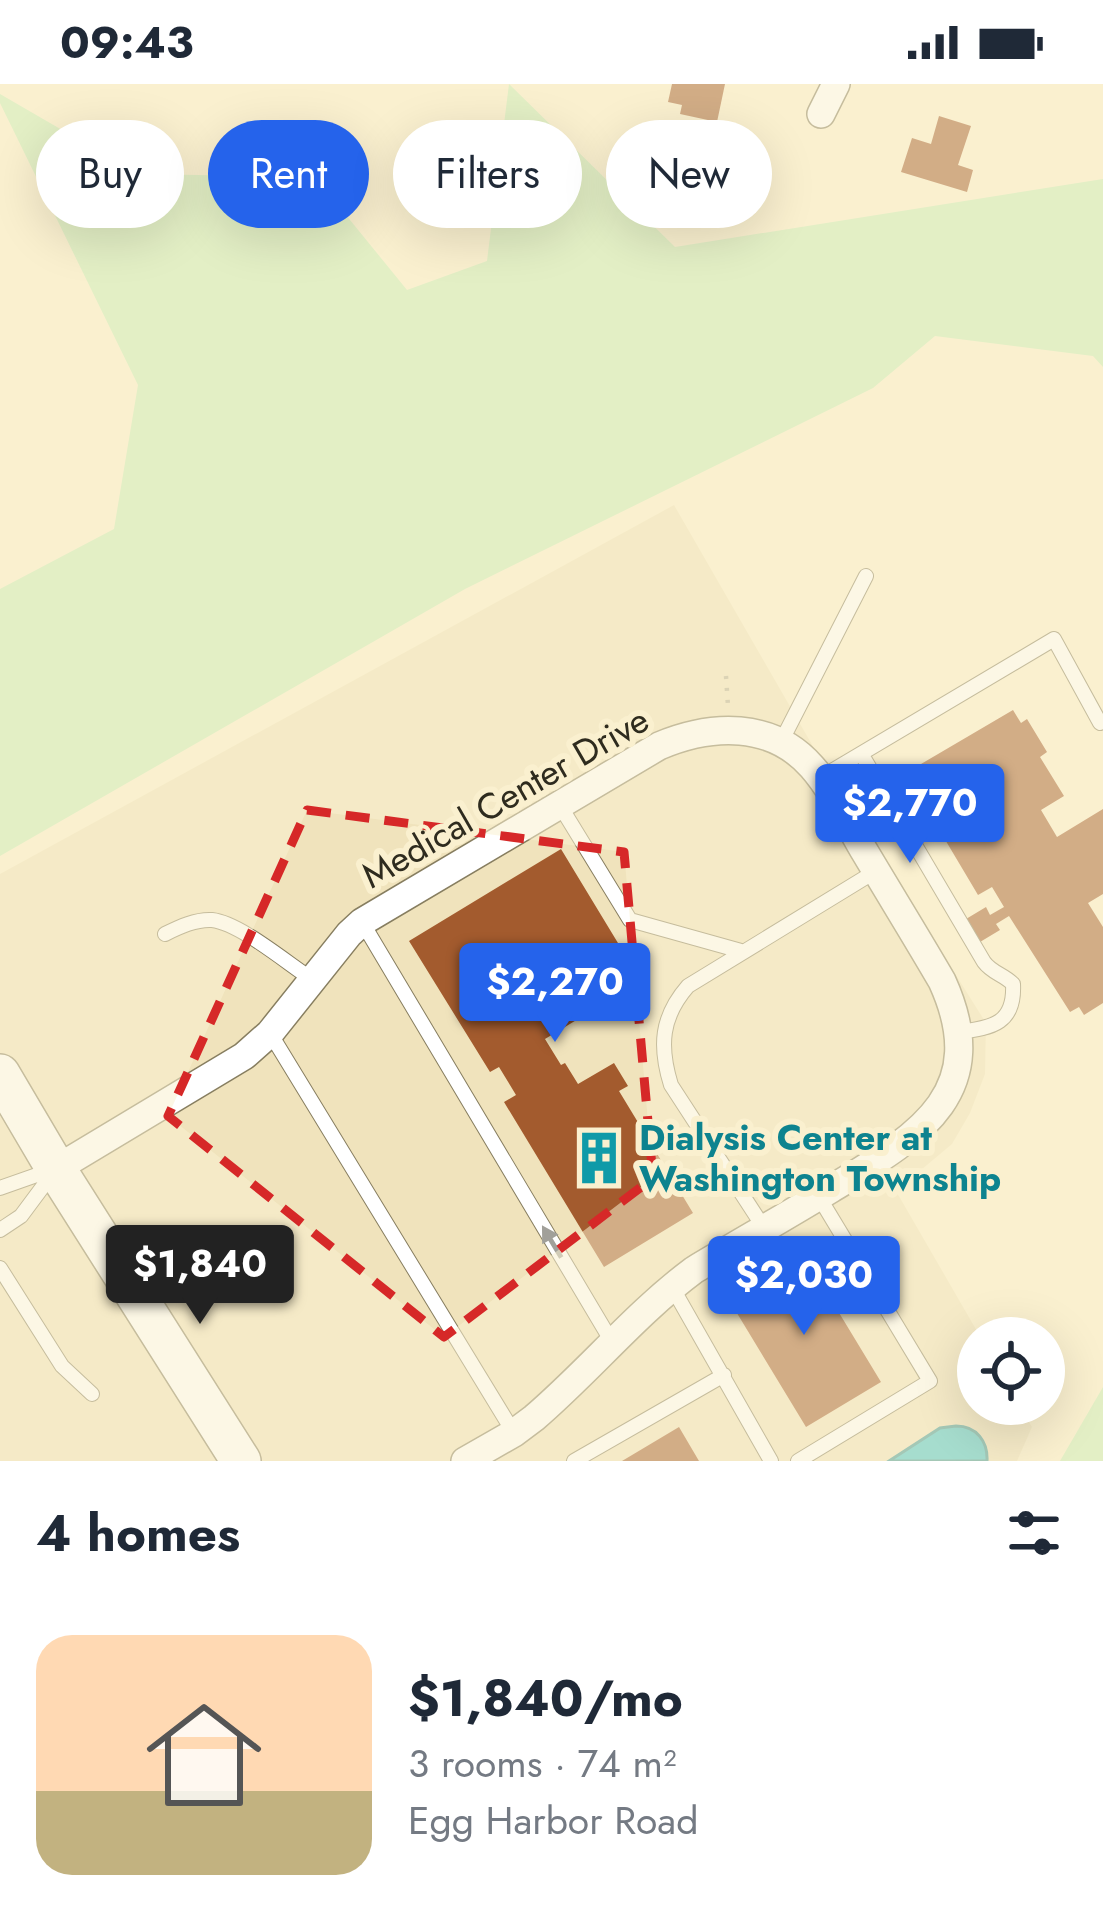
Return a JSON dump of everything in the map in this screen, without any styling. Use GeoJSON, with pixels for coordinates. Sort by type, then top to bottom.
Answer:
{"type":"FeatureCollection","features":[{"type":"Feature","properties":{"kind":"main road"},"geometry":{"type":"LineString","coordinates":[[0,1074],[241,1461]]}},
{"type":"Feature","properties":{"kind":"street"},"geometry":{"type":"LineString","coordinates":[[821,114],[836,84]]}},
{"type":"Feature","properties":{"kind":"street","name":"Medical Center Drive"},"geometry":{"type":"LineString","coordinates":[[56,1168],[229,1066],[270,1034],[362,922],[559,804],[659,746],[698,732],[741,730],[781,742]]}},
{"type":"Feature","properties":{"kind":"street"},"geometry":{"type":"LineString","coordinates":[[468,1460],[514,1433],[554,1401],[672,1287],[895,1150],[944,1101],[954,1078],[959,1032],[942,981],[820,778],[781,742]]}},
{"type":"Feature","properties":{"kind":"lane"},"geometry":{"type":"LineString","coordinates":[[781,742],[866,577]]}},
{"type":"Feature","properties":{"kind":"lane"},"geometry":{"type":"LineString","coordinates":[[820,778],[1054,639],[1100,723]]}},
{"type":"Feature","properties":{"kind":"lane"},"geometry":{"type":"LineString","coordinates":[[862,755],[983,962],[1013,984],[1014,1001],[1006,1016],[993,1027],[959,1032]]}},
{"type":"Feature","properties":{"kind":"lane"},"geometry":{"type":"LineString","coordinates":[[559,804],[630,920],[741,951]]}},
{"type":"Feature","properties":{"kind":"lane"},"geometry":{"type":"LineString","coordinates":[[764,1228],[671,1084],[665,1066],[665,1025],[672,1004],[688,986],[876,871]]}},
{"type":"Feature","properties":{"kind":"lane"},"geometry":{"type":"LineString","coordinates":[[165,934],[201,920],[216,920],[313,980]]}},
{"type":"Feature","properties":{"kind":"lane"},"geometry":{"type":"LineString","coordinates":[[362,922],[612,1342]]}},
{"type":"Feature","properties":{"kind":"lane"},"geometry":{"type":"LineString","coordinates":[[270,1034],[514,1433]]}},
{"type":"Feature","properties":{"kind":"lane"},"geometry":{"type":"LineString","coordinates":[[0,1188],[56,1168]]}},
{"type":"Feature","properties":{"kind":"lane"},"geometry":{"type":"LineString","coordinates":[[0,1230],[21,1216],[56,1168]]}},
{"type":"Feature","properties":{"kind":"lane"},"geometry":{"type":"LineString","coordinates":[[798,1461],[929,1381],[819,1196]]}},
{"type":"Feature","properties":{"kind":"lane"},"geometry":{"type":"LineString","coordinates":[[0,1268],[62,1366],[92,1394]]}},
{"type":"Feature","properties":{"kind":"lane"},"geometry":{"type":"LineString","coordinates":[[672,1287],[771,1461]]}},
{"type":"Feature","properties":{"kind":"lane"},"geometry":{"type":"LineString","coordinates":[[574,1461],[724,1375]]}},
{"type":"Feature","properties":{"kind":"path"},"geometry":{"type":"LineString","coordinates":[[726,676],[728,706]]}},
{"type":"Feature","properties":{"kind":"highlighted area"},"geometry":{"type":"Polygon","coordinates":[[[307,810],[624,852],[653,1178],[444,1337],[168,1116],[307,810]]]}},
{"type":"Feature","properties":{"kind":"shaded area"},"geometry":{"type":"Polygon","coordinates":[[[674,505],[818,755],[986,1023],[985,1074],[970,1113],[952,1144],[896,1191],[969,1317],[957,1317],[957,1425],[1031,1425],[1017,1461],[0,1461],[0,874],[674,505]]]}},
{"type":"Feature","properties":{"kind":"green space"},"geometry":{"type":"Polygon","coordinates":[[[509,84],[546,120],[505,120],[509,84]]]}},
{"type":"Feature","properties":{"kind":"green space"},"geometry":{"type":"Polygon","coordinates":[[[0,94],[45,120],[36,120],[36,177],[0,103],[0,94]]]}},
{"type":"Feature","properties":{"kind":"green space"},"geometry":{"type":"Polygon","coordinates":[[[582,156],[606,179],[606,228],[656,228],[675,247],[1103,179],[1103,367],[1093,356],[935,336],[873,388],[465,589],[0,856],[0,589],[114,529],[138,385],[61,228],[184,228],[184,175],[208,175],[208,228],[357,228],[407,290],[487,261],[491,228],[582,228],[582,156]]]}},
{"type":"Feature","properties":{"kind":"green space"},"geometry":{"type":"Polygon","coordinates":[[[1103,1387],[1103,1461],[1060,1461],[1103,1387]]]}},
{"type":"Feature","properties":{"kind":"water"},"geometry":{"type":"Polygon","coordinates":[[[956,1426],[980,1436],[987,1461],[889,1461],[940,1428],[956,1426]]]}},
{"type":"Feature","properties":{"kind":"building"},"geometry":{"type":"Polygon","coordinates":[[[672,84],[725,84],[717,120],[680,114],[682,105],[668,102],[672,84]]]}},
{"type":"Feature","properties":{"kind":"building"},"geometry":{"type":"Polygon","coordinates":[[[939,116],[971,126],[958,165],[973,170],[967,192],[901,172],[912,138],[931,144],[939,116]]]}},
{"type":"Feature","properties":{"kind":"building"},"geometry":{"type":"Polygon","coordinates":[[[1013,710],[1021,723],[1027,719],[1047,752],[1040,757],[1064,796],[1041,810],[1057,837],[1103,809],[1103,894],[1088,903],[1103,927],[1103,1003],[1084,1015],[1079,1007],[1070,1012],[1009,916],[996,924],[1000,930],[980,942],[966,919],[986,907],[990,915],[1004,907],[992,887],[978,895],[934,821],[950,811],[944,800],[937,805],[923,780],[929,777],[921,764],[1013,710]]]}},
{"type":"Feature","properties":{"kind":"building"},"geometry":{"type":"Polygon","coordinates":[[[561,849],[641,981],[545,1039],[578,1084],[614,1063],[628,1086],[619,1091],[693,1213],[604,1267],[504,1102],[516,1095],[499,1067],[490,1072],[409,941],[561,849]]]}},
{"type":"Feature","properties":{"kind":"building"},"geometry":{"type":"Polygon","coordinates":[[[801,1250],[881,1382],[806,1427],[726,1295],[801,1250]]]}},
{"type":"Feature","properties":{"kind":"building"},"geometry":{"type":"Polygon","coordinates":[[[679,1427],[699,1461],[622,1461],[679,1427]]]}},
{"type":"Feature","properties":{"kind":"place","name":"Dialysis Center at Washington Township"},"geometry":{"type":"Point","coordinates":[599,1158]}}]}
